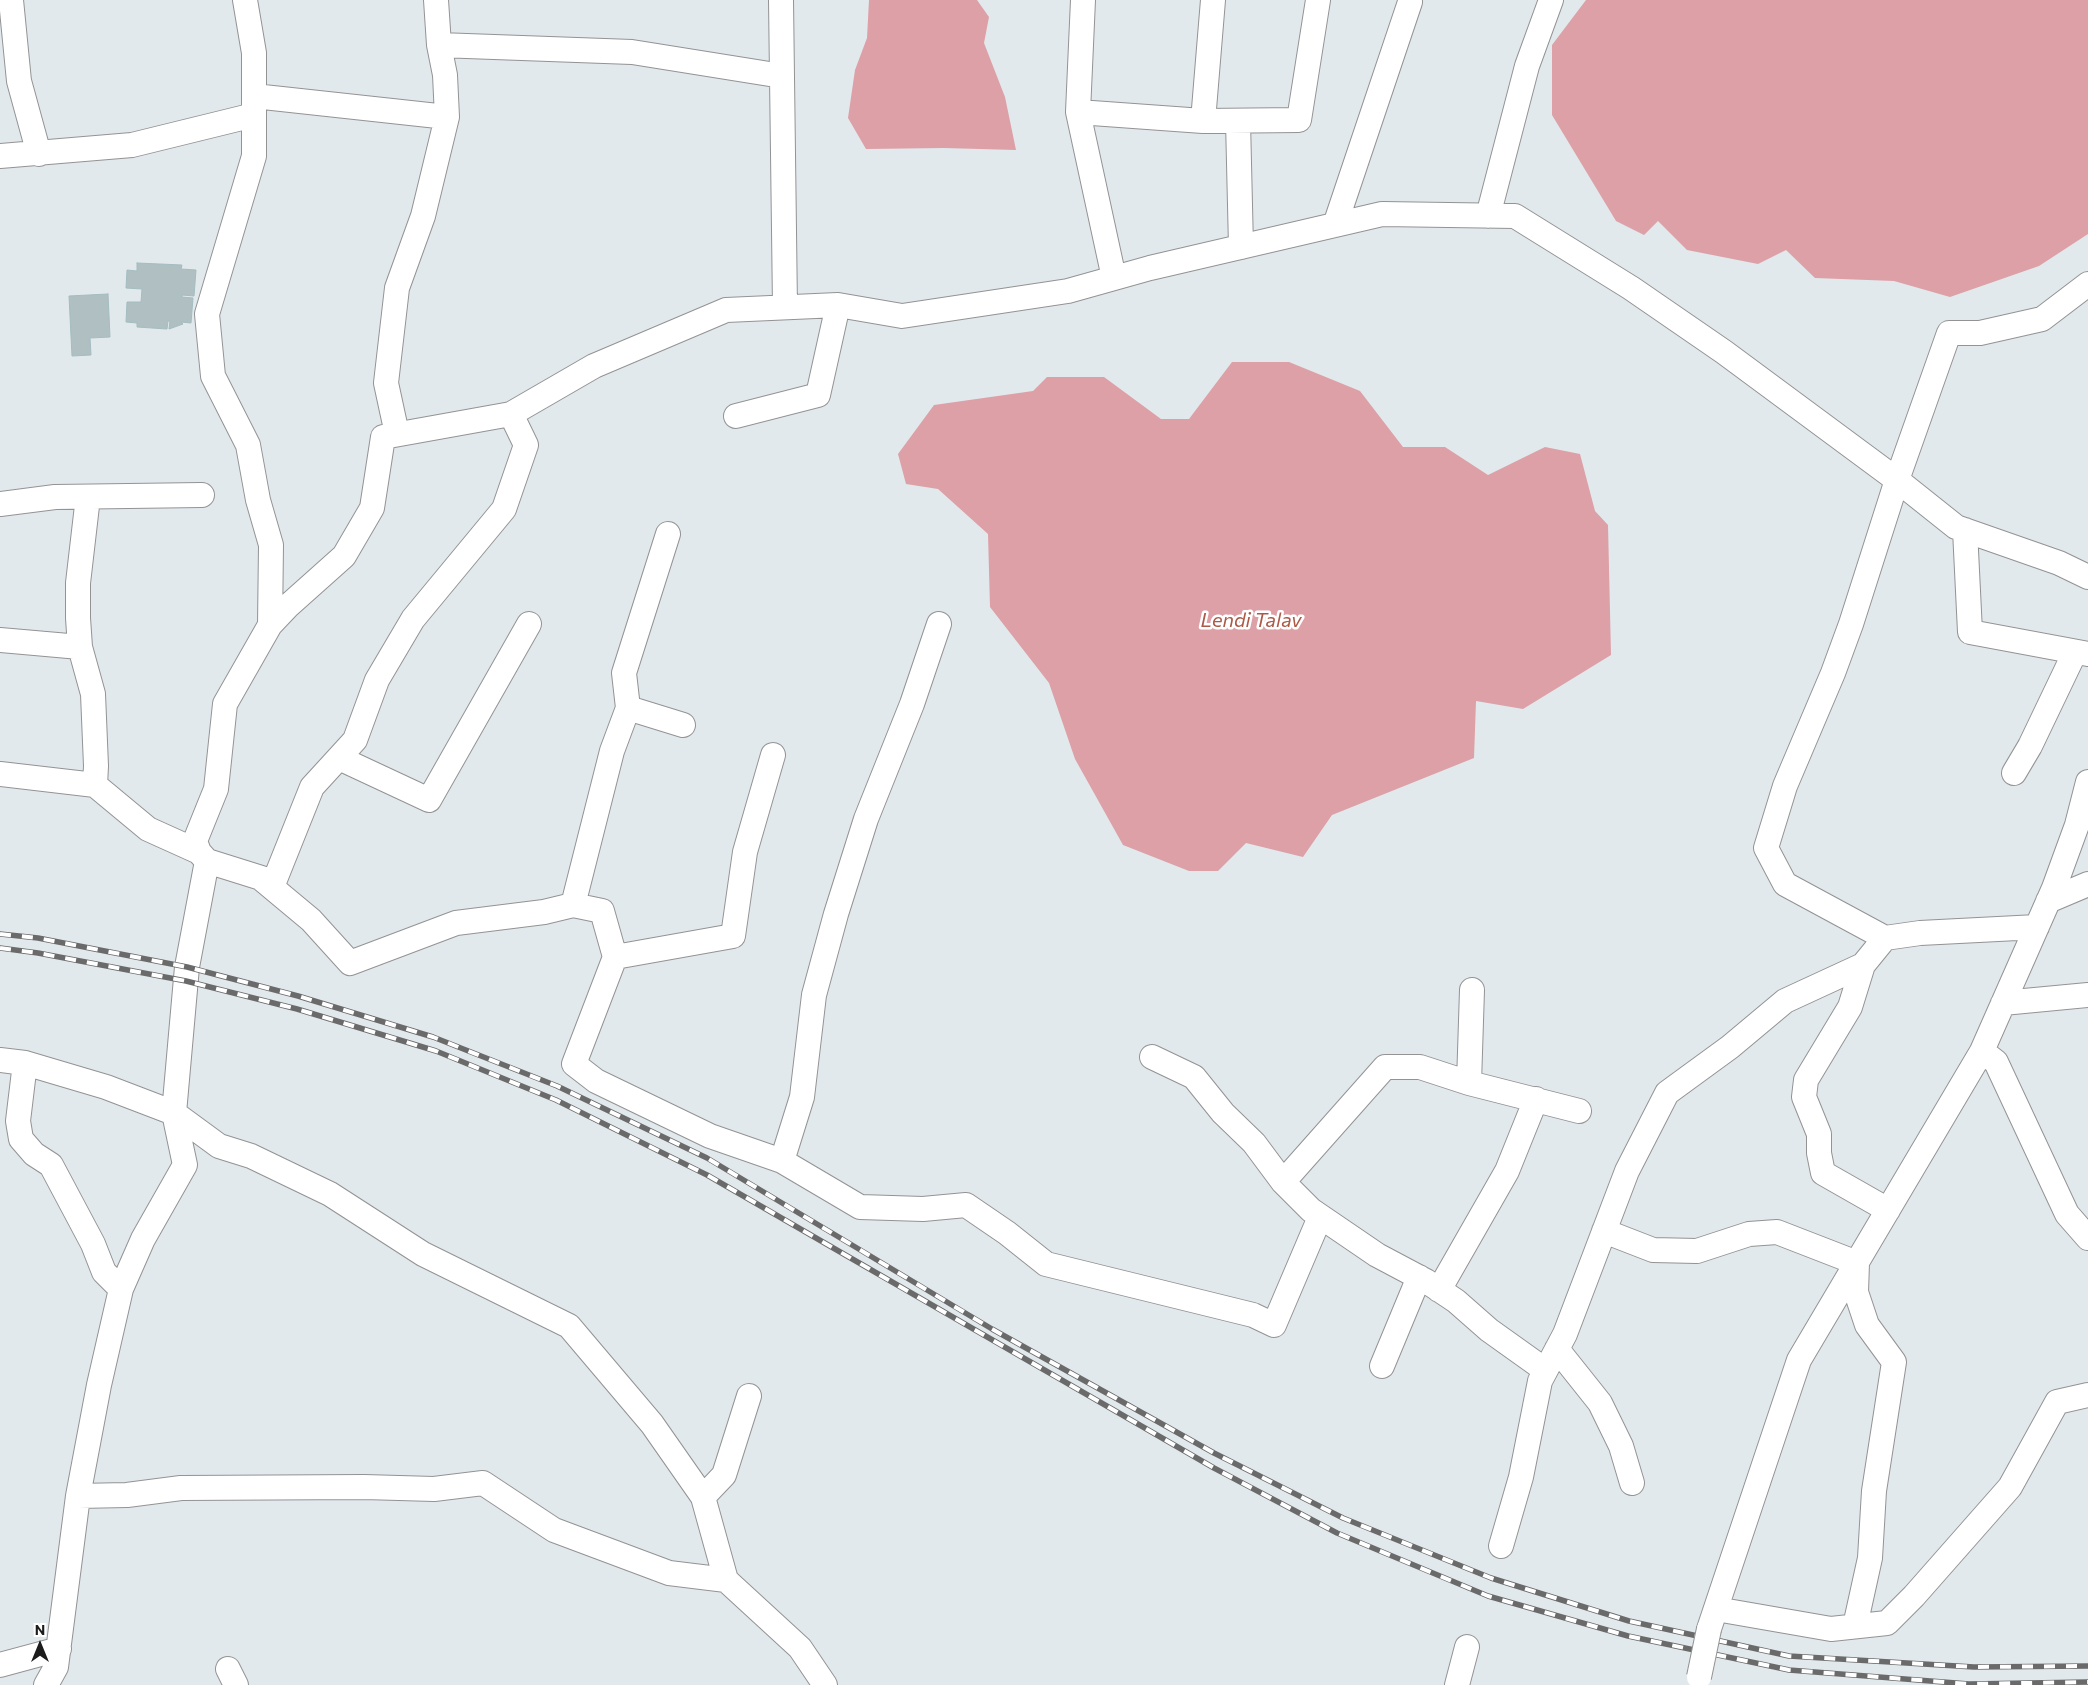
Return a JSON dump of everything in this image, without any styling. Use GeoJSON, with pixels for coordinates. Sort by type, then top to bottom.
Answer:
{"type":"FeatureCollection","features":[{"type":"Feature","properties":{"kind":"street"},"geometry":{"type":"LineString","coordinates":[[11,0],[7,34],[39,154]]}},
{"type":"Feature","properties":{"kind":"street"},"geometry":{"type":"LineString","coordinates":[[244,0],[254,53],[254,156],[207,314],[214,376],[248,445],[258,500],[271,545],[270,625]]}},
{"type":"Feature","properties":{"kind":"street"},"geometry":{"type":"LineString","coordinates":[[397,434],[386,383],[396,288],[423,216],[447,117],[445,75],[439,44],[436,0]]}},
{"type":"Feature","properties":{"kind":"street"},"geometry":{"type":"LineString","coordinates":[[781,0],[785,307]]}},
{"type":"Feature","properties":{"kind":"street"},"geometry":{"type":"LineString","coordinates":[[1083,0],[1078,112],[1114,278]]}},
{"type":"Feature","properties":{"kind":"street"},"geometry":{"type":"LineString","coordinates":[[1203,122],[1213,0]]}},
{"type":"Feature","properties":{"kind":"street"},"geometry":{"type":"LineString","coordinates":[[1078,112],[1203,122],[1299,120],[1318,0]]}},
{"type":"Feature","properties":{"kind":"street"},"geometry":{"type":"LineString","coordinates":[[1488,216],[1527,66],[1551,0]]}},
{"type":"Feature","properties":{"kind":"street"},"geometry":{"type":"LineString","coordinates":[[1335,225],[1410,2]]}},
{"type":"Feature","properties":{"kind":"street"},"geometry":{"type":"LineString","coordinates":[[439,44],[632,52],[782,76]]}},
{"type":"Feature","properties":{"kind":"street"},"geometry":{"type":"LineString","coordinates":[[0,156],[132,145],[254,105],[351,105],[447,117]]}},
{"type":"Feature","properties":{"kind":"street"},"geometry":{"type":"LineString","coordinates":[[1238,121],[1241,247]]}},
{"type":"Feature","properties":{"kind":"street"},"geometry":{"type":"LineString","coordinates":[[46,1685],[56,1667],[78,1496],[99,1385],[121,1289],[143,1240],[185,1165],[174,1113],[187,967],[203,856],[195,841],[216,789],[225,704],[270,625],[288,606],[344,556],[372,508],[383,437],[511,414],[594,366],[726,310],[838,305],[902,316],[1068,290],[1382,214],[1515,216],[1631,288],[1724,352],[1897,480],[1956,527],[2059,563],[2088,577]]}},
{"type":"Feature","properties":{"kind":"street"},"geometry":{"type":"LineString","coordinates":[[2037,927],[1885,938],[1785,884],[1766,848],[1785,786],[1833,673],[1851,624],[1897,480],[1949,333],[1980,333],[2042,319],[2088,284]]}},
{"type":"Feature","properties":{"kind":"street"},"geometry":{"type":"LineString","coordinates":[[736,416],[818,395],[838,305]]}},
{"type":"Feature","properties":{"kind":"street"},"geometry":{"type":"LineString","coordinates":[[0,774],[95,785],[148,829],[203,856],[264,880],[274,882],[312,787],[355,740],[377,680],[413,619],[504,509],[526,445],[511,414]]}},
{"type":"Feature","properties":{"kind":"street"},"geometry":{"type":"LineString","coordinates":[[0,504],[55,497],[202,495]]}},
{"type":"Feature","properties":{"kind":"street"},"geometry":{"type":"LineString","coordinates":[[88,497],[78,583],[80,647],[93,694],[95,785]]}},
{"type":"Feature","properties":{"kind":"street"},"geometry":{"type":"LineString","coordinates":[[1965,530],[1970,632],[2081,653],[2014,773]]}},
{"type":"Feature","properties":{"kind":"street"},"geometry":{"type":"LineString","coordinates":[[573,904],[612,751],[628,708],[624,673],[668,534]]}},
{"type":"Feature","properties":{"kind":"street"},"geometry":{"type":"LineString","coordinates":[[339,758],[429,800],[529,624]]}},
{"type":"Feature","properties":{"kind":"street"},"geometry":{"type":"LineString","coordinates":[[782,1162],[802,1097],[814,994],[836,914],[866,820],[912,704],[939,624]]}},
{"type":"Feature","properties":{"kind":"street"},"geometry":{"type":"LineString","coordinates":[[0,640],[80,647]]}},
{"type":"Feature","properties":{"kind":"street"},"geometry":{"type":"LineString","coordinates":[[628,708],[683,725]]}},
{"type":"Feature","properties":{"kind":"street"},"geometry":{"type":"LineString","coordinates":[[615,957],[732,936],[745,852],[773,755]]}},
{"type":"Feature","properties":{"kind":"street"},"geometry":{"type":"LineString","coordinates":[[1697,1681],[1713,1619],[1800,1360],[1982,1051],[2048,901],[2077,825],[2088,782]]}},
{"type":"Feature","properties":{"kind":"street"},"geometry":{"type":"LineString","coordinates":[[264,880],[311,920],[350,963],[456,923],[544,912],[573,904],[602,910],[615,957],[574,1064],[596,1081],[710,1136],[782,1162],[860,1207],[923,1209],[966,1205],[1046,1264],[1253,1315],[1274,1325],[1320,1216]]}},
{"type":"Feature","properties":{"kind":"street"},"geometry":{"type":"LineString","coordinates":[[2048,901],[2088,884]]}},
{"type":"Feature","properties":{"kind":"street"},"geometry":{"type":"LineString","coordinates":[[1885,938],[1863,965],[1850,1007],[1806,1080],[1804,1097],[1819,1134],[1819,1153],[1823,1173],[1888,1210]]}},
{"type":"Feature","properties":{"kind":"street"},"geometry":{"type":"LineString","coordinates":[[1501,1546],[1521,1477],[1540,1381],[1565,1334],[1627,1171],[1667,1093],[1730,1047],[1785,1000],[1863,965]]}},
{"type":"Feature","properties":{"kind":"street"},"geometry":{"type":"LineString","coordinates":[[1469,1083],[1472,990]]}},
{"type":"Feature","properties":{"kind":"street"},"geometry":{"type":"LineString","coordinates":[[2003,1003],[2088,995]]}},
{"type":"Feature","properties":{"kind":"street"},"geometry":{"type":"LineString","coordinates":[[1982,1051],[1996,1062],[2078,1214],[2088,1238]]}},
{"type":"Feature","properties":{"kind":"street"},"geometry":{"type":"LineString","coordinates":[[1152,1057],[1194,1078],[1254,1144],[1283,1182],[1311,1210],[1377,1255],[1419,1277],[1456,1300],[1489,1330],[1545,1370]]}},
{"type":"Feature","properties":{"kind":"street"},"geometry":{"type":"LineString","coordinates":[[0,1060],[25,1063],[106,1087],[174,1113],[219,1146],[251,1156],[330,1194],[423,1254],[569,1326],[652,1424],[703,1497],[726,1580],[800,1648],[825,1685]]}},
{"type":"Feature","properties":{"kind":"street"},"geometry":{"type":"LineString","coordinates":[[25,1063],[18,1121],[21,1138],[34,1154],[51,1165],[93,1244],[104,1272],[121,1289]]}},
{"type":"Feature","properties":{"kind":"street"},"geometry":{"type":"LineString","coordinates":[[1283,1182],[1385,1067],[1420,1067],[1469,1083],[1579,1111]]}},
{"type":"Feature","properties":{"kind":"street"},"geometry":{"type":"LineString","coordinates":[[1439,1290],[1508,1171],[1536,1099]]}},
{"type":"Feature","properties":{"kind":"street"},"geometry":{"type":"LineString","coordinates":[[1604,1231],[1654,1250],[1697,1251],[1749,1234],[1777,1232],[1857,1263]]}},
{"type":"Feature","properties":{"kind":"street"},"geometry":{"type":"LineString","coordinates":[[1855,1626],[1870,1558],[1874,1491],[1894,1362],[1867,1325],[1856,1292],[1857,1263]]}},
{"type":"Feature","properties":{"kind":"street"},"geometry":{"type":"LineString","coordinates":[[1382,1366],[1419,1277]]}},
{"type":"Feature","properties":{"kind":"street"},"geometry":{"type":"LineString","coordinates":[[1557,1349],[1600,1403],[1621,1446],[1632,1483]]}},
{"type":"Feature","properties":{"kind":"street"},"geometry":{"type":"LineString","coordinates":[[1713,1619],[1831,1629],[1887,1623],[1914,1596],[2010,1487],[2057,1402],[2088,1395]]}},
{"type":"Feature","properties":{"kind":"street"},"geometry":{"type":"LineString","coordinates":[[703,1497],[724,1475],[749,1396]]}},
{"type":"Feature","properties":{"kind":"street"},"geometry":{"type":"LineString","coordinates":[[78,1496],[127,1495],[181,1488],[364,1487],[434,1489],[483,1483],[554,1530],[669,1573],[726,1580]]}},
{"type":"Feature","properties":{"kind":"street"},"geometry":{"type":"LineString","coordinates":[[1457,1685],[1467,1647]]}},
{"type":"Feature","properties":{"kind":"street"},"geometry":{"type":"LineString","coordinates":[[0,1665],[58,1649]]}},
{"type":"Feature","properties":{"kind":"water"},"geometry":{"type":"Polygon","coordinates":[[[869,0],[977,0],[989,17],[984,43],[1005,97],[1016,150],[944,148],[866,149],[848,118],[855,70],[867,38],[869,0]]]}},
{"type":"Feature","properties":{"kind":"water"},"geometry":{"type":"Polygon","coordinates":[[[1586,0],[2088,0],[2088,234],[2039,266],[1950,297],[1894,281],[1815,278],[1786,250],[1758,264],[1687,250],[1658,221],[1644,235],[1616,221],[1552,115],[1552,45],[1586,0]]]}},
{"type":"Feature","properties":{"kind":"water","name":"Lendi Talav"},"geometry":{"type":"Polygon","coordinates":[[[1232,362],[1289,362],[1360,391],[1403,447],[1445,447],[1488,475],[1545,447],[1580,454],[1595,511],[1608,525],[1611,655],[1523,709],[1476,701],[1474,758],[1332,815],[1303,857],[1246,843],[1218,871],[1189,871],[1123,845],[1075,759],[1049,683],[990,607],[988,534],[938,489],[906,484],[898,454],[934,405],[1033,391],[1047,377],[1104,377],[1161,419],[1189,419],[1232,362]]]}},
{"type":"Feature","properties":{"kind":"building"},"geometry":{"type":"Polygon","coordinates":[[[137,263],[182,265],[181,269],[196,270],[194,296],[182,295],[182,297],[193,298],[191,323],[181,322],[183,324],[169,329],[170,321],[168,321],[167,329],[137,327],[137,323],[126,322],[127,302],[141,302],[142,289],[126,288],[127,270],[137,271],[137,263]]]}},
{"type":"Feature","properties":{"kind":"building"},"geometry":{"type":"Polygon","coordinates":[[[108,294],[110,337],[90,338],[91,355],[72,356],[69,296],[108,294]]]}},
{"type":"Feature","properties":{"kind":"railway"},"geometry":{"type":"LineString","coordinates":[[0,934],[38,938],[187,967],[298,996],[433,1037],[557,1086],[707,1158],[992,1329],[1214,1453],[1343,1518],[1491,1578],[1629,1621],[1789,1656],[1974,1667],[2088,1666]]}},
{"type":"Feature","properties":{"kind":"railway"},"geometry":{"type":"LineString","coordinates":[[0,948],[38,953],[186,981],[297,1009],[436,1051],[556,1100],[707,1175],[1214,1468],[1337,1533],[1488,1596],[1628,1636],[1789,1670],[1969,1684],[2088,1682]]}}]}
